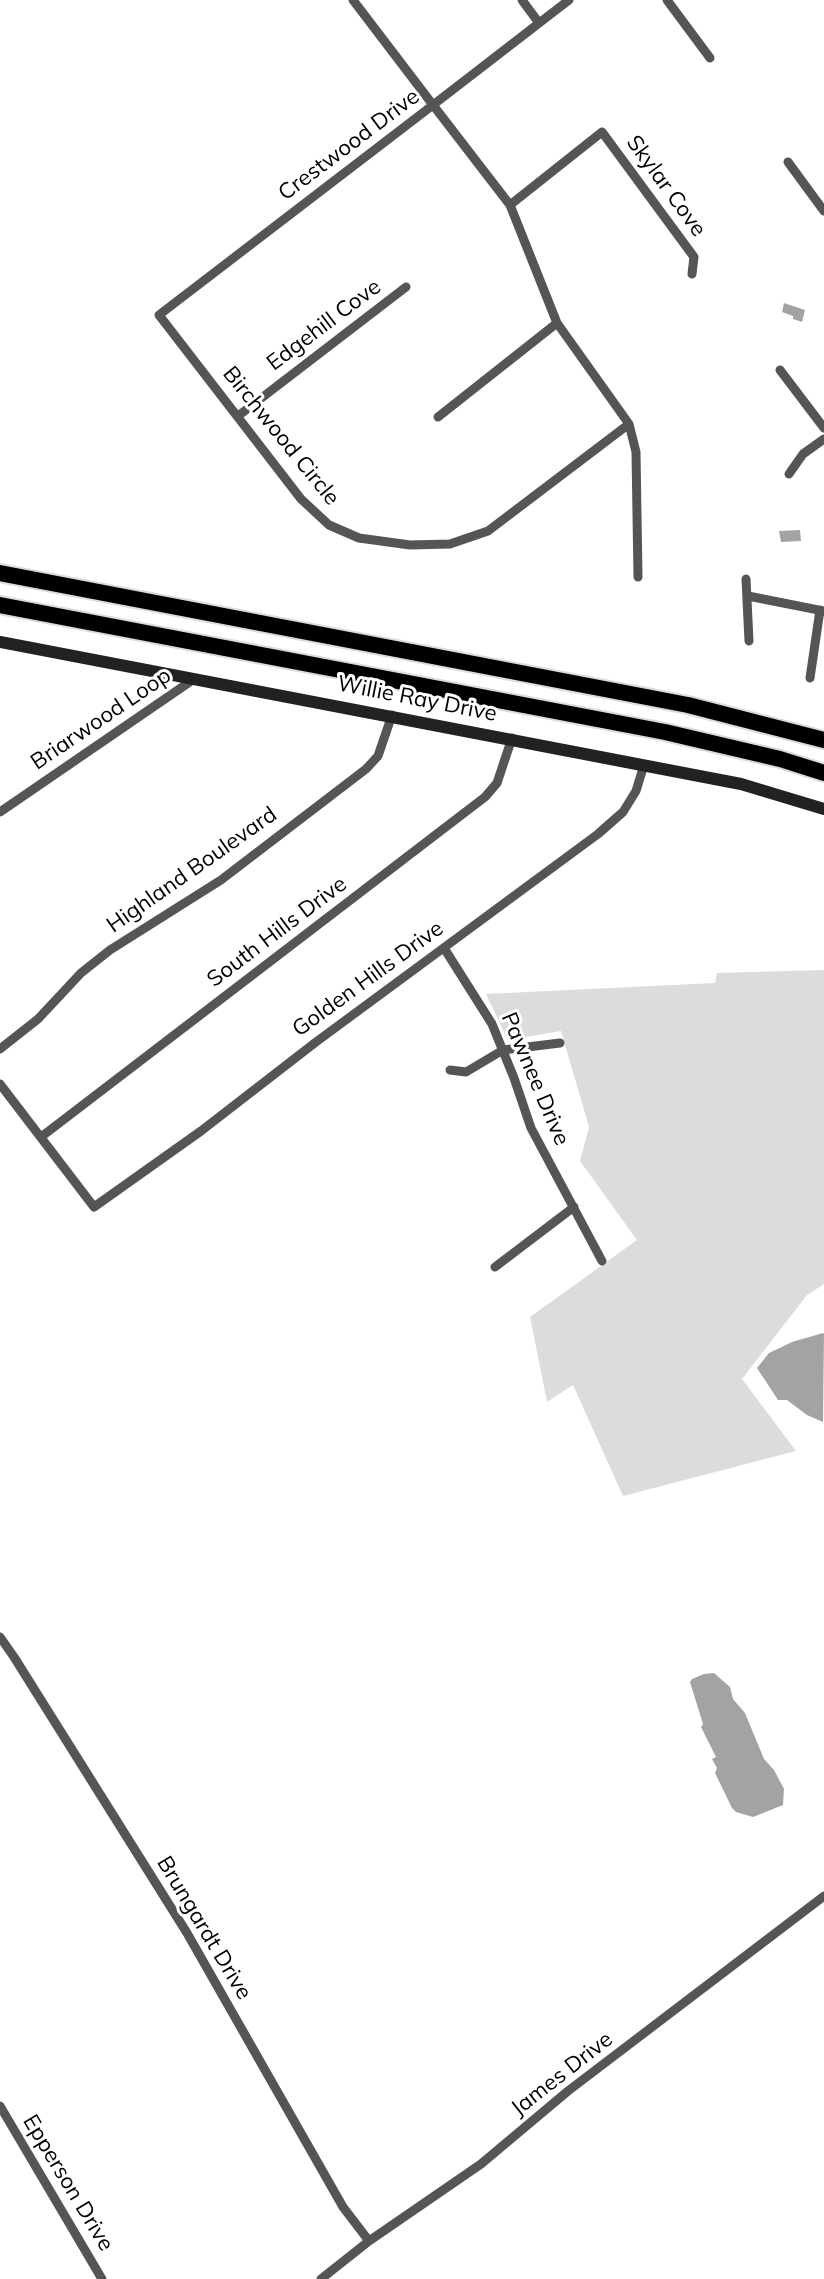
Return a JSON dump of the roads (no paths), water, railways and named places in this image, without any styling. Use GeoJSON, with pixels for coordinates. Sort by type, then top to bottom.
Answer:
{"type":"FeatureCollection","features":[{"type":"Feature","properties":{"kind":"highway"},"geometry":{"type":"LineString","coordinates":[[0,573],[688,705],[824,740]]}},
{"type":"Feature","properties":{"kind":"highway"},"geometry":{"type":"LineString","coordinates":[[0,604],[665,732],[780,759],[824,773]]}},
{"type":"Feature","properties":{"kind":"street"},"geometry":{"type":"LineString","coordinates":[[353,0],[510,205],[557,323],[629,424],[636,452],[638,577]]}},
{"type":"Feature","properties":{"kind":"street"},"geometry":{"type":"LineString","coordinates":[[522,0],[539,23]]}},
{"type":"Feature","properties":{"kind":"street","name":"Crestwood Drive"},"geometry":{"type":"LineString","coordinates":[[159,315],[569,0]]}},
{"type":"Feature","properties":{"kind":"street"},"geometry":{"type":"LineString","coordinates":[[667,0],[710,58]]}},
{"type":"Feature","properties":{"kind":"street","name":"Skylar Cove"},"geometry":{"type":"LineString","coordinates":[[510,205],[602,132],[694,256],[692,274]]}},
{"type":"Feature","properties":{"kind":"street"},"geometry":{"type":"LineString","coordinates":[[788,162],[824,211]]}},
{"type":"Feature","properties":{"kind":"street","name":"Edgehill Cove"},"geometry":{"type":"LineString","coordinates":[[238,416],[406,287]]}},
{"type":"Feature","properties":{"kind":"street","name":"Birchwood Circle"},"geometry":{"type":"LineString","coordinates":[[159,315],[301,499],[328,525],[359,538],[410,545],[450,544],[488,531],[629,424]]}},
{"type":"Feature","properties":{"kind":"street"},"geometry":{"type":"LineString","coordinates":[[438,417],[557,323]]}},
{"type":"Feature","properties":{"kind":"street"},"geometry":{"type":"LineString","coordinates":[[780,370],[824,428]]}},
{"type":"Feature","properties":{"kind":"street"},"geometry":{"type":"LineString","coordinates":[[789,474],[803,454],[824,439]]}},
{"type":"Feature","properties":{"kind":"street"},"geometry":{"type":"LineString","coordinates":[[746,579],[749,641]]}},
{"type":"Feature","properties":{"kind":"street"},"geometry":{"type":"LineString","coordinates":[[748,596],[822,610],[810,678]]}},
{"type":"Feature","properties":{"kind":"street","name":"Willie Ray Drive"},"geometry":{"type":"LineString","coordinates":[[0,642],[392,715],[741,784],[824,809]]}},
{"type":"Feature","properties":{"kind":"street","name":"Briarwood Loop"},"geometry":{"type":"LineString","coordinates":[[0,812],[194,679]]}},
{"type":"Feature","properties":{"kind":"street","name":"Highland Boulevard"},"geometry":{"type":"LineString","coordinates":[[0,1049],[38,1019],[81,973],[110,950],[221,880],[366,769],[378,756],[392,715]]}},
{"type":"Feature","properties":{"kind":"street","name":"South Hills Drive"},"geometry":{"type":"LineString","coordinates":[[42,1137],[485,797],[497,783],[512,738]]}},
{"type":"Feature","properties":{"kind":"street","name":"Golden Hills Drive"},"geometry":{"type":"LineString","coordinates":[[42,1137],[94,1207],[201,1131],[315,1042],[574,852],[623,812],[636,791],[645,765]]}},
{"type":"Feature","properties":{"kind":"street","name":"Pawnee Drive"},"geometry":{"type":"LineString","coordinates":[[444,948],[492,1024],[531,1128],[602,1261]]}},
{"type":"Feature","properties":{"kind":"street"},"geometry":{"type":"LineString","coordinates":[[450,1071],[466,1072],[503,1050],[560,1043]]}},
{"type":"Feature","properties":{"kind":"street"},"geometry":{"type":"LineString","coordinates":[[0,1083],[42,1137]]}},
{"type":"Feature","properties":{"kind":"street"},"geometry":{"type":"LineString","coordinates":[[495,1267],[574,1207]]}},
{"type":"Feature","properties":{"kind":"street","name":"Brungardt Drive"},"geometry":{"type":"LineString","coordinates":[[0,1637],[187,1933],[343,2207],[369,2241]]}},
{"type":"Feature","properties":{"kind":"street","name":"James Drive"},"geometry":{"type":"LineString","coordinates":[[321,2279],[369,2241],[481,2164],[568,2091],[824,1896]]}},
{"type":"Feature","properties":{"kind":"street","name":"Epperson Drive"},"geometry":{"type":"LineString","coordinates":[[0,2106],[102,2279]]}}]}
